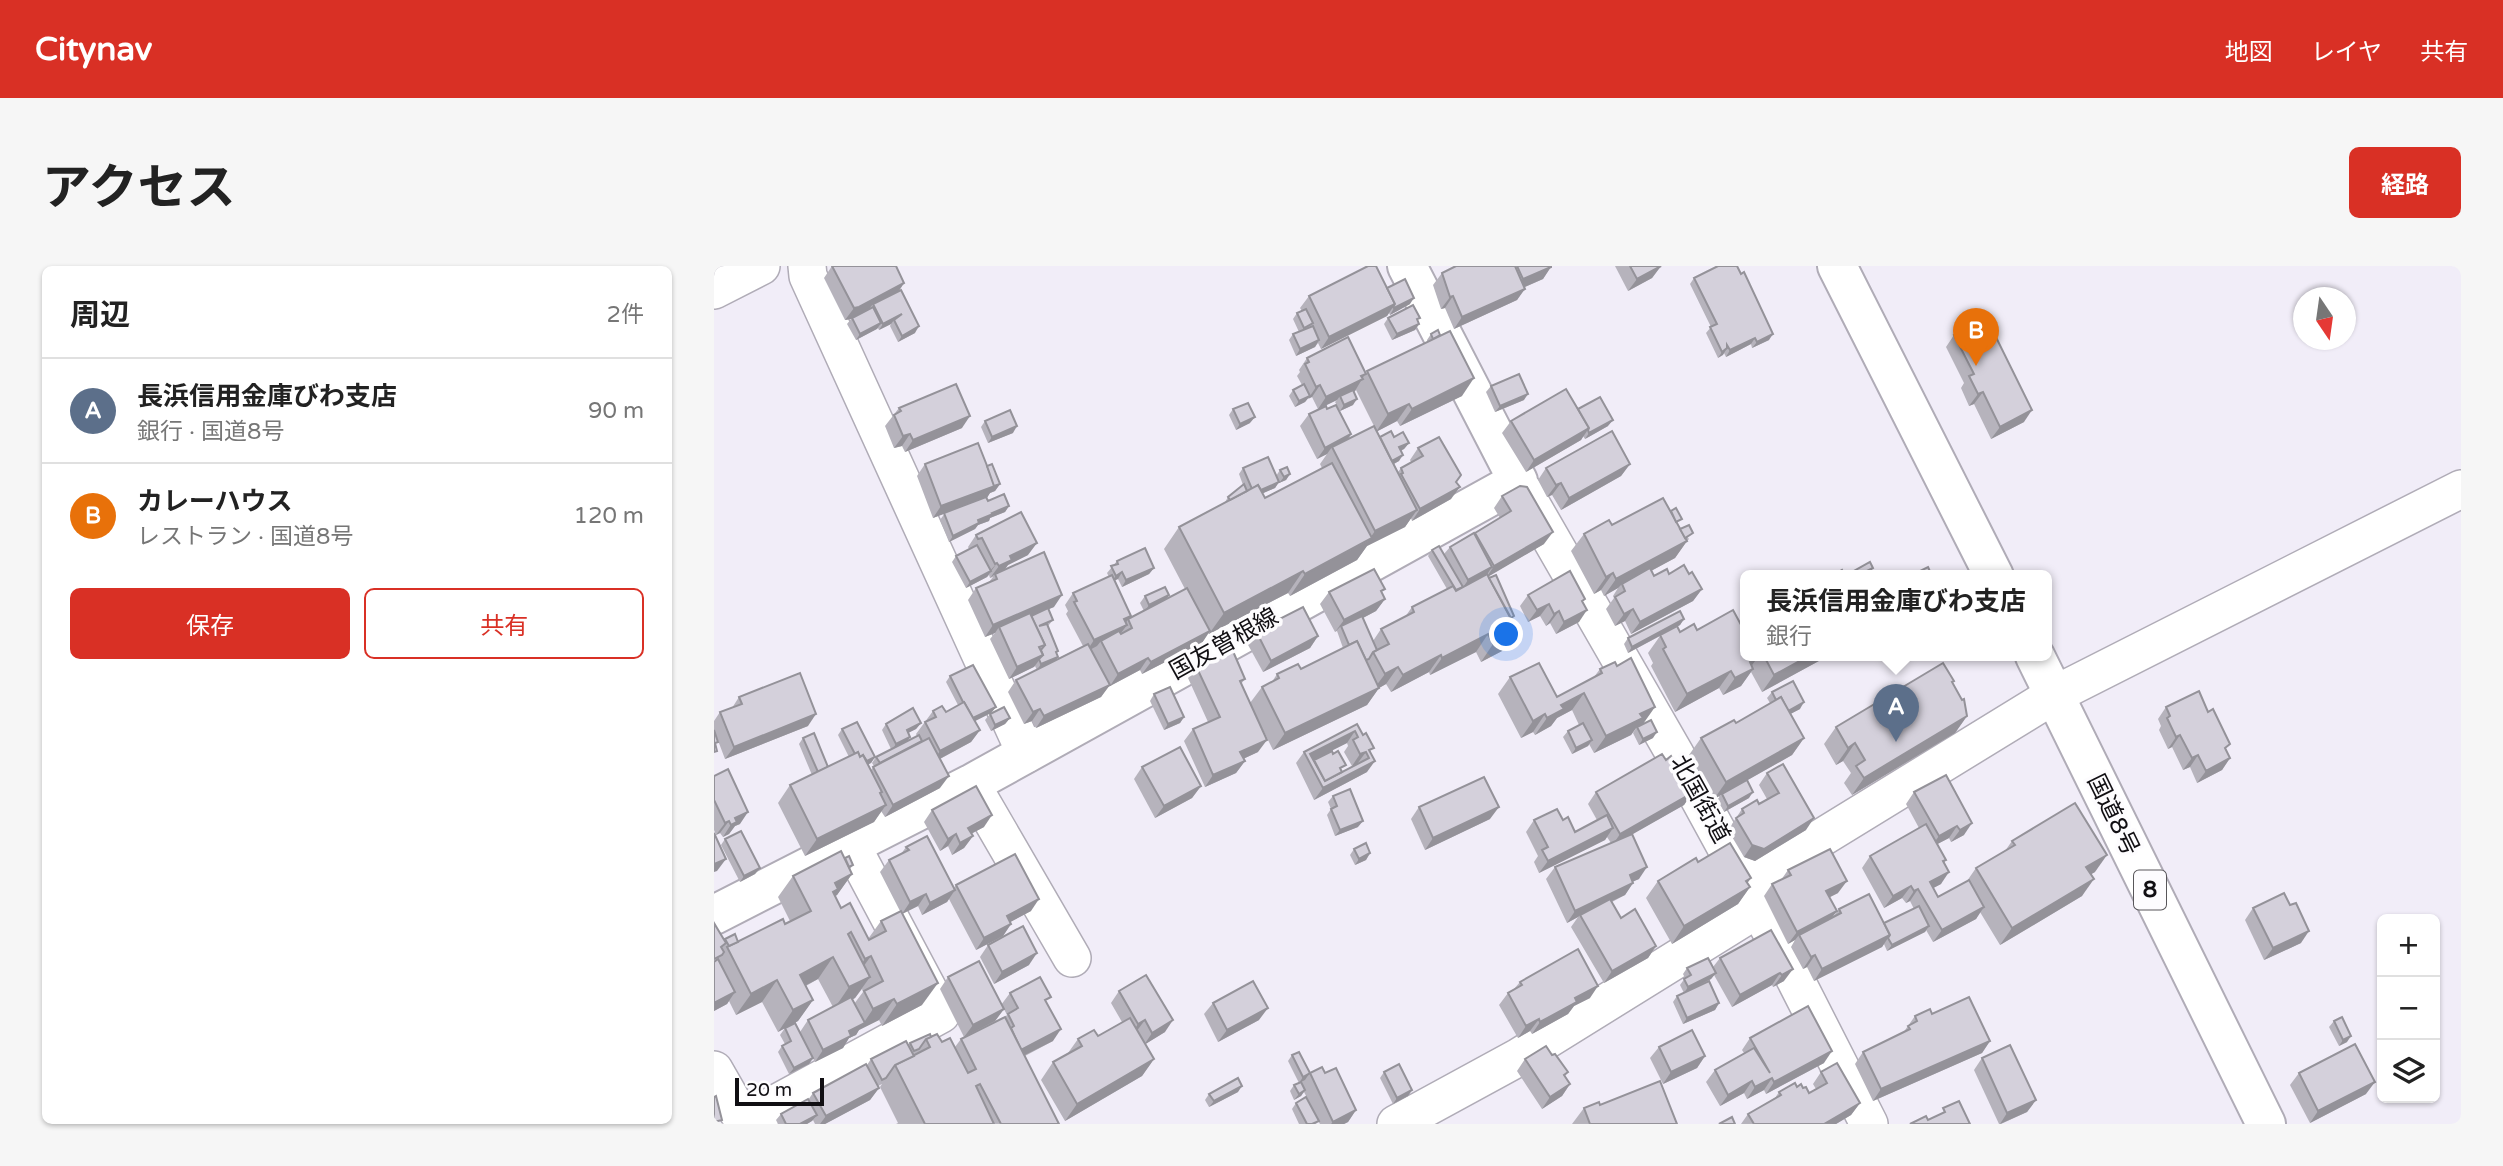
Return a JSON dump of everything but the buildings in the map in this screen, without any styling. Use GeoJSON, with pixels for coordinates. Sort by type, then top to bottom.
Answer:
{"type":"FeatureCollection","features":[{"type":"Feature","properties":{"kind":"main road"},"geometry":{"type":"LineString","coordinates":[[1407,266],[1518,481]]}},
{"type":"Feature","properties":{"kind":"main road"},"geometry":{"type":"LineString","coordinates":[[1837,266],[1991,570]]}},
{"type":"Feature","properties":{"kind":"main road","name":"国友曽根線"},"geometry":{"type":"LineString","coordinates":[[714,915],[1026,754],[1518,481]]}},
{"type":"Feature","properties":{"kind":"main road","name":"国道8号"},"geometry":{"type":"LineString","coordinates":[[2037,661],[2266,1124]]}},
{"type":"Feature","properties":{"kind":"street"},"geometry":{"type":"LineString","coordinates":[[714,290],[761,266]]}},
{"type":"Feature","properties":{"kind":"street"},"geometry":{"type":"LineString","coordinates":[[807,266],[808,276],[1026,754]]}},
{"type":"Feature","properties":{"kind":"street","name":"北国街道"},"geometry":{"type":"LineString","coordinates":[[1518,481],[1676,756],[1752,896],[1869,1124]]}},
{"type":"Feature","properties":{"kind":"street"},"geometry":{"type":"LineString","coordinates":[[1396,1124],[1520,1057],[1752,896],[2054,695],[2461,489]]}},
{"type":"Feature","properties":{"kind":"street"},"geometry":{"type":"LineString","coordinates":[[971,783],[1072,958]]}},
{"type":"Feature","properties":{"kind":"street"},"geometry":{"type":"LineString","coordinates":[[714,1070],[745,1122],[941,1014],[851,845]]}},
{"type":"Feature","properties":{"kind":"place","name":"カレーハウス"},"geometry":{"type":"Point","coordinates":[1976,366]}},
{"type":"Feature","properties":{"kind":"place","name":"長浜信用金庫びわ支店"},"geometry":{"type":"Point","coordinates":[1896,742]}}]}
